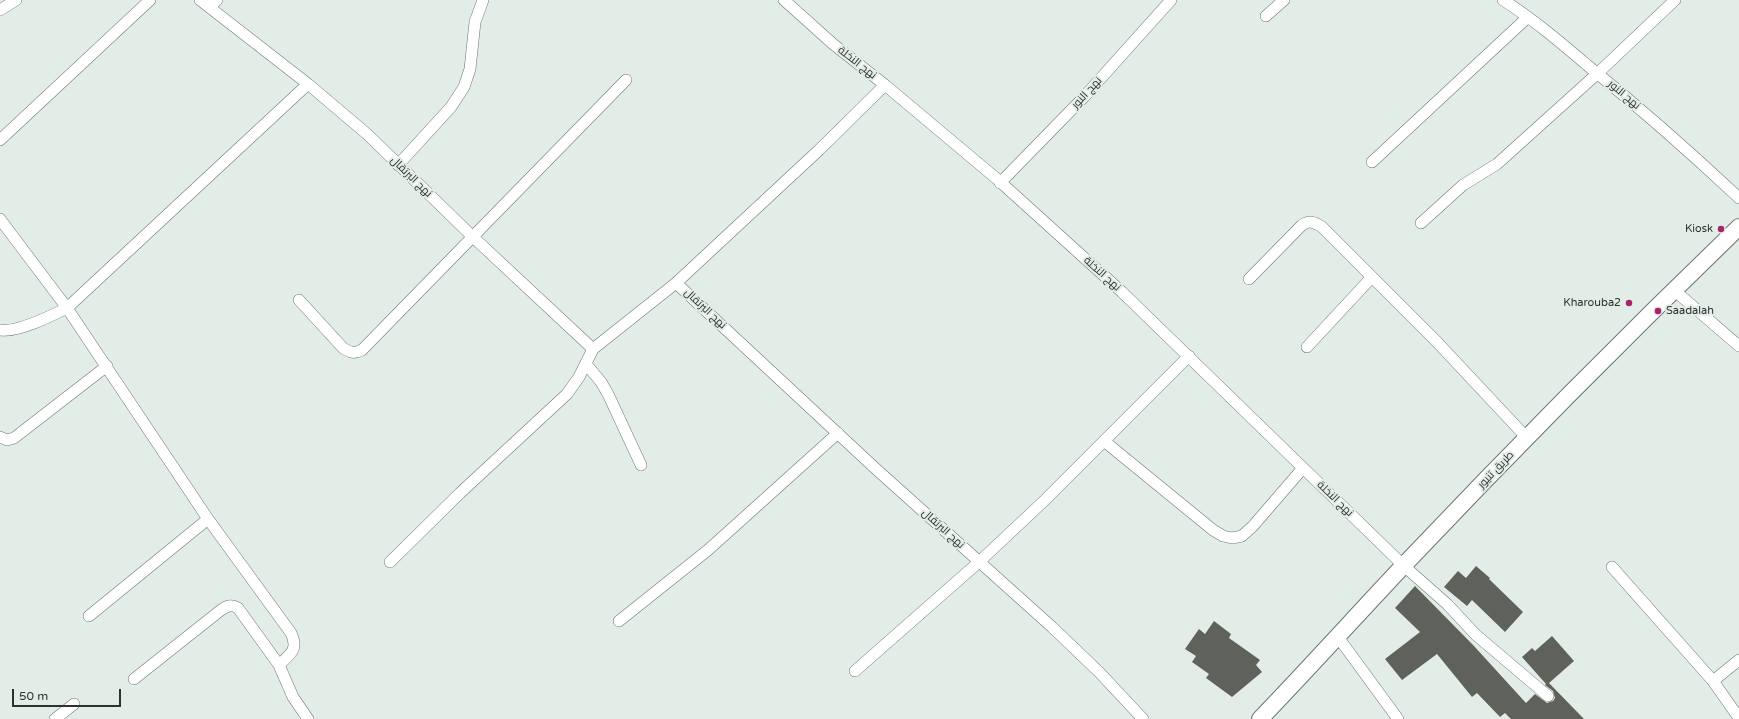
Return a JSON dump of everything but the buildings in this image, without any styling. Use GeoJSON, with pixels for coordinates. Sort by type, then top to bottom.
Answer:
{"type":"FeatureCollection","features":[{"type":"Feature","properties":{"kind":"main road","name":"طريق تنيور"},"geometry":{"type":"LineString","coordinates":[[1260,719],[1527,438],[1674,290],[1739,227]]}},
{"type":"Feature","properties":{"kind":"street"},"geometry":{"type":"LineString","coordinates":[[0,10],[16,0]]}},
{"type":"Feature","properties":{"kind":"street"},"geometry":{"type":"LineString","coordinates":[[0,140],[150,0]]}},
{"type":"Feature","properties":{"kind":"street","name":"نهج البرتقال"},"geometry":{"type":"LineString","coordinates":[[200,0],[213,4],[367,134],[473,237],[593,349],[676,283],[838,433],[1052,627],[1100,673],[1143,719]]}},
{"type":"Feature","properties":{"kind":"street"},"geometry":{"type":"LineString","coordinates":[[398,165],[451,107],[464,87],[470,69],[475,22],[483,0]]}},
{"type":"Feature","properties":{"kind":"street","name":"نهج النخلة"},"geometry":{"type":"LineString","coordinates":[[784,0],[833,44],[1000,183],[1122,292],[1404,566],[1447,604],[1476,635],[1548,696]]}},
{"type":"Feature","properties":{"kind":"street"},"geometry":{"type":"LineString","coordinates":[[1266,16],[1284,0]]}},
{"type":"Feature","properties":{"kind":"street","name":"نهج النور"},"geometry":{"type":"LineString","coordinates":[[1503,0],[1528,16],[1598,73],[1675,139],[1739,198]]}},
{"type":"Feature","properties":{"kind":"street"},"geometry":{"type":"LineString","coordinates":[[1421,223],[1463,185],[1497,164],[1598,73],[1675,0]]}},
{"type":"Feature","properties":{"kind":"street","name":"نهج النور"},"geometry":{"type":"LineString","coordinates":[[1000,183],[1084,97],[1165,2]]}},
{"type":"Feature","properties":{"kind":"street"},"geometry":{"type":"LineString","coordinates":[[1372,162],[1528,16]]}},
{"type":"Feature","properties":{"kind":"street"},"geometry":{"type":"LineString","coordinates":[[299,300],[343,348],[350,353],[356,353],[362,350],[626,80]]}},
{"type":"Feature","properties":{"kind":"street"},"geometry":{"type":"LineString","coordinates":[[0,330],[14,329],[50,317],[66,308],[308,84]]}},
{"type":"Feature","properties":{"kind":"street"},"geometry":{"type":"LineString","coordinates":[[676,283],[819,150],[884,85]]}},
{"type":"Feature","properties":{"kind":"street"},"geometry":{"type":"LineString","coordinates":[[0,219],[107,366],[208,519],[291,633],[295,640],[294,648],[292,653],[279,665]]}},
{"type":"Feature","properties":{"kind":"street"},"geometry":{"type":"LineString","coordinates":[[1249,279],[1302,225],[1307,222],[1313,222],[1322,227],[1437,342],[1527,438]]}},
{"type":"Feature","properties":{"kind":"street"},"geometry":{"type":"LineString","coordinates":[[1307,347],[1372,277]]}},
{"type":"Feature","properties":{"kind":"street"},"geometry":{"type":"LineString","coordinates":[[1674,290],[1739,346]]}},
{"type":"Feature","properties":{"kind":"street"},"geometry":{"type":"LineString","coordinates":[[390,562],[455,498],[567,394],[579,377],[593,349]]}},
{"type":"Feature","properties":{"kind":"street"},"geometry":{"type":"LineString","coordinates":[[855,671],[979,562],[1045,500],[1189,356]]}},
{"type":"Feature","properties":{"kind":"street"},"geometry":{"type":"LineString","coordinates":[[586,364],[601,382],[608,394],[641,465]]}},
{"type":"Feature","properties":{"kind":"street"},"geometry":{"type":"LineString","coordinates":[[0,437],[8,440],[14,438],[107,366]]}},
{"type":"Feature","properties":{"kind":"street"},"geometry":{"type":"LineString","coordinates":[[619,621],[708,550],[838,433]]}},
{"type":"Feature","properties":{"kind":"street"},"geometry":{"type":"LineString","coordinates":[[1104,440],[1213,530],[1223,536],[1232,538],[1242,536],[1254,526],[1303,468]]}},
{"type":"Feature","properties":{"kind":"street"},"geometry":{"type":"LineString","coordinates":[[89,616],[208,519]]}},
{"type":"Feature","properties":{"kind":"street"},"geometry":{"type":"LineString","coordinates":[[1612,567],[1713,681],[1739,718]]}},
{"type":"Feature","properties":{"kind":"street"},"geometry":{"type":"LineString","coordinates":[[134,679],[221,610],[227,606],[233,605],[238,608],[279,665],[293,697],[308,719]]}},
{"type":"Feature","properties":{"kind":"street"},"geometry":{"type":"LineString","coordinates":[[1338,637],[1398,719]]}},
{"type":"Feature","properties":{"kind":"street"},"geometry":{"type":"LineString","coordinates":[[1713,681],[1739,660]]}},
{"type":"Feature","properties":{"kind":"street"},"geometry":{"type":"LineString","coordinates":[[55,719],[74,704]]}},
{"type":"Feature","properties":{"kind":"place","name":"Kiosk"},"geometry":{"type":"Point","coordinates":[1721,229]}},
{"type":"Feature","properties":{"kind":"place","name":"Kharouba2"},"geometry":{"type":"Point","coordinates":[1629,303]}},
{"type":"Feature","properties":{"kind":"place","name":"Saadalah"},"geometry":{"type":"Point","coordinates":[1658,311]}}]}
